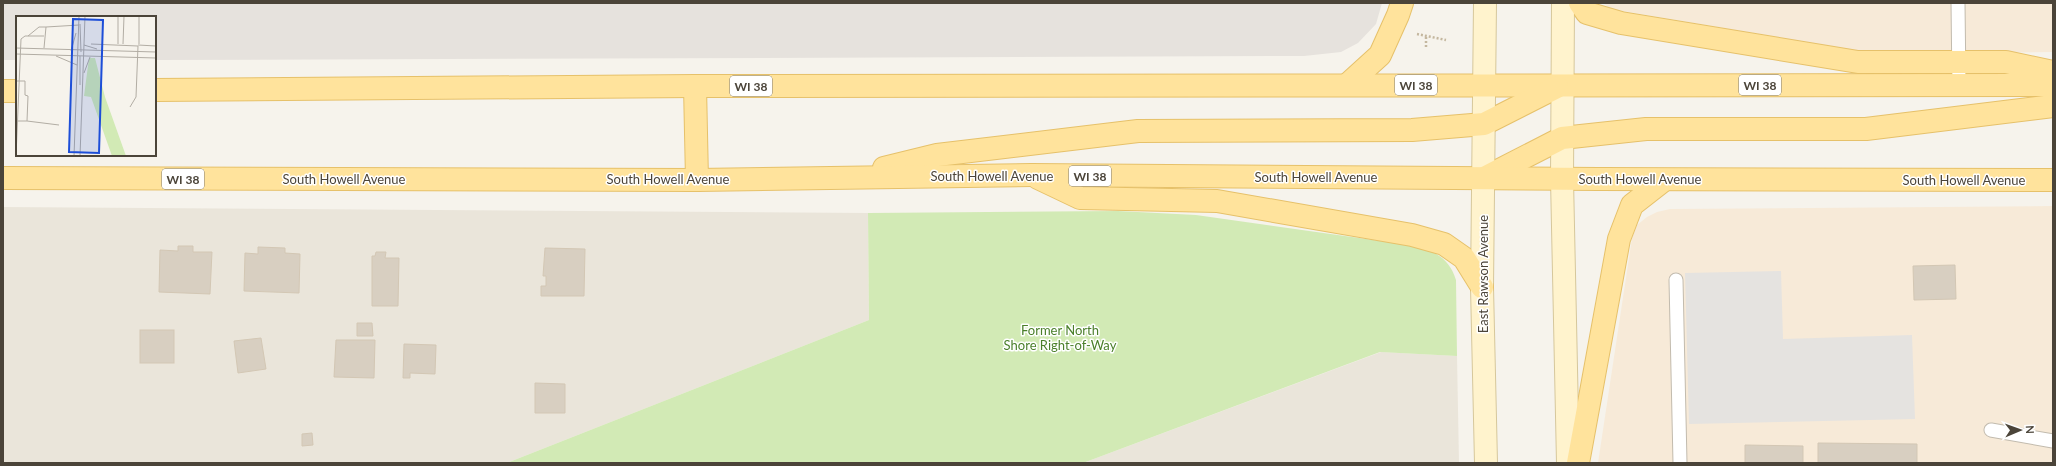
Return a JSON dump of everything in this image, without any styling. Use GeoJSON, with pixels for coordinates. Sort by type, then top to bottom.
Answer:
{"type":"FeatureCollection","features":[{"type":"Feature","properties":{"kind":"main road"},"geometry":{"type":"LineString","coordinates":[[1347,85],[1380,55],[1402,3]]}},
{"type":"Feature","properties":{"kind":"main road","name":"East Rawson Avenue"},"geometry":{"type":"LineString","coordinates":[[1485,3],[1482,287],[1486,463]]}},
{"type":"Feature","properties":{"kind":"main road"},"geometry":{"type":"LineString","coordinates":[[1563,3],[1562,179],[1568,463]]}},
{"type":"Feature","properties":{"kind":"main road"},"geometry":{"type":"LineString","coordinates":[[1580,3],[1587,13],[1621,23],[1858,62],[2006,62],[2053,72]]}},
{"type":"Feature","properties":{"kind":"main road"},"geometry":{"type":"LineString","coordinates":[[847,177],[938,155],[1138,131],[1412,130],[1484,124],[1562,85]]}},
{"type":"Feature","properties":{"kind":"main road","name":"WI 38"},"geometry":{"type":"LineString","coordinates":[[156,90],[696,86],[2053,85]]}},
{"type":"Feature","properties":{"kind":"main road"},"geometry":{"type":"LineString","coordinates":[[696,86],[697,180]]}},
{"type":"Feature","properties":{"kind":"main road"},"geometry":{"type":"LineString","coordinates":[[3,91],[16,91]]}},
{"type":"Feature","properties":{"kind":"main road"},"geometry":{"type":"LineString","coordinates":[[1483,179],[1562,138],[1646,129],[1866,129],[2053,106]]}},
{"type":"Feature","properties":{"kind":"main road"},"geometry":{"type":"LineString","coordinates":[[1031,175],[1080,198],[1217,201],[1412,234],[1444,244],[1464,258],[1482,287]]}},
{"type":"Feature","properties":{"kind":"main road","name":"South Howell Avenue"},"geometry":{"type":"LineString","coordinates":[[3,178],[697,180],[1031,175],[1664,180],[2053,180]]}},
{"type":"Feature","properties":{"kind":"main road"},"geometry":{"type":"LineString","coordinates":[[1578,463],[1619,239],[1632,205],[1664,180]]}},
{"type":"Feature","properties":{"kind":"lane"},"geometry":{"type":"LineString","coordinates":[[1958,3],[1959,86]]}},
{"type":"Feature","properties":{"kind":"lane"},"geometry":{"type":"LineString","coordinates":[[1676,280],[1680,463]]}},
{"type":"Feature","properties":{"kind":"lane"},"geometry":{"type":"LineString","coordinates":[[1991,430],[2053,441]]}},
{"type":"Feature","properties":{"kind":"path"},"geometry":{"type":"LineString","coordinates":[[1414,34],[1446,40]]}},
{"type":"Feature","properties":{"kind":"path"},"geometry":{"type":"LineString","coordinates":[[1426,36],[1426,47]]}},
{"type":"Feature","properties":{"kind":"shaded area"},"geometry":{"type":"Polygon","coordinates":[[[3,3],[1382,3],[1376,24],[1358,43],[1341,52],[1304,56],[156,60],[156,16],[16,16],[16,60],[3,60],[3,3]]]}},
{"type":"Feature","properties":{"kind":"shaded area"},"geometry":{"type":"Polygon","coordinates":[[[1603,3],[2053,3],[2053,52],[1878,54],[1611,9],[1603,3]]]}},
{"type":"Feature","properties":{"kind":"shaded area"},"geometry":{"type":"Polygon","coordinates":[[[2053,206],[2053,463],[1598,463],[1632,238],[1637,225],[1647,217],[1657,212],[1670,209],[2053,206]]]}},
{"type":"Feature","properties":{"kind":"shaded area"},"geometry":{"type":"Polygon","coordinates":[[[3,207],[868,213],[869,320],[507,463],[3,463],[3,207]]]}},
{"type":"Feature","properties":{"kind":"shaded area"},"geometry":{"type":"Polygon","coordinates":[[[1781,271],[1783,339],[1912,335],[1915,419],[1689,424],[1685,273],[1781,271]]]}},
{"type":"Feature","properties":{"kind":"shaded area"},"geometry":{"type":"Polygon","coordinates":[[[1381,352],[1457,356],[1459,463],[1083,463],[1381,352]]]}},
{"type":"Feature","properties":{"kind":"green space","name":"Former North Shore Right-of-Way"},"geometry":{"type":"Polygon","coordinates":[[[1118,211],[1196,215],[1423,247],[1444,259],[1454,273],[1456,280],[1457,356],[1380,352],[1083,463],[507,463],[869,320],[868,213],[1118,211]]]}},
{"type":"Feature","properties":{"kind":"building"},"geometry":{"type":"Polygon","coordinates":[[[178,246],[193,246],[193,252],[212,252],[210,294],[159,292],[160,250],[178,251],[178,246]]]}},
{"type":"Feature","properties":{"kind":"building"},"geometry":{"type":"Polygon","coordinates":[[[258,247],[285,248],[285,253],[300,254],[299,293],[244,291],[245,253],[258,254],[258,247]]]}},
{"type":"Feature","properties":{"kind":"building"},"geometry":{"type":"Polygon","coordinates":[[[545,248],[585,249],[584,296],[541,296],[541,286],[546,286],[546,276],[543,276],[545,248]]]}},
{"type":"Feature","properties":{"kind":"building"},"geometry":{"type":"Polygon","coordinates":[[[376,252],[386,252],[385,258],[399,258],[398,306],[372,306],[372,256],[375,256],[376,252]]]}},
{"type":"Feature","properties":{"kind":"building"},"geometry":{"type":"Polygon","coordinates":[[[1955,265],[1956,299],[1914,300],[1913,266],[1955,265]]]}},
{"type":"Feature","properties":{"kind":"building"},"geometry":{"type":"Polygon","coordinates":[[[357,323],[372,323],[373,336],[357,336],[357,323]]]}},
{"type":"Feature","properties":{"kind":"building"},"geometry":{"type":"Polygon","coordinates":[[[140,330],[174,330],[174,363],[140,363],[140,330]]]}},
{"type":"Feature","properties":{"kind":"building"},"geometry":{"type":"Polygon","coordinates":[[[261,338],[266,369],[238,373],[234,341],[261,338]]]}},
{"type":"Feature","properties":{"kind":"building"},"geometry":{"type":"Polygon","coordinates":[[[336,340],[375,340],[374,378],[334,377],[336,340]]]}},
{"type":"Feature","properties":{"kind":"building"},"geometry":{"type":"Polygon","coordinates":[[[404,344],[436,345],[435,374],[410,373],[410,378],[403,378],[404,344]]]}},
{"type":"Feature","properties":{"kind":"building"},"geometry":{"type":"Polygon","coordinates":[[[535,383],[565,384],[565,413],[535,413],[535,383]]]}},
{"type":"Feature","properties":{"kind":"building"},"geometry":{"type":"Polygon","coordinates":[[[312,433],[313,445],[302,446],[302,434],[312,433]]]}},
{"type":"Feature","properties":{"kind":"building"},"geometry":{"type":"Polygon","coordinates":[[[1818,443],[1917,444],[1917,463],[1818,463],[1818,443]]]}},
{"type":"Feature","properties":{"kind":"building"},"geometry":{"type":"Polygon","coordinates":[[[1745,445],[1803,446],[1803,463],[1745,463],[1745,445]]]}}]}
